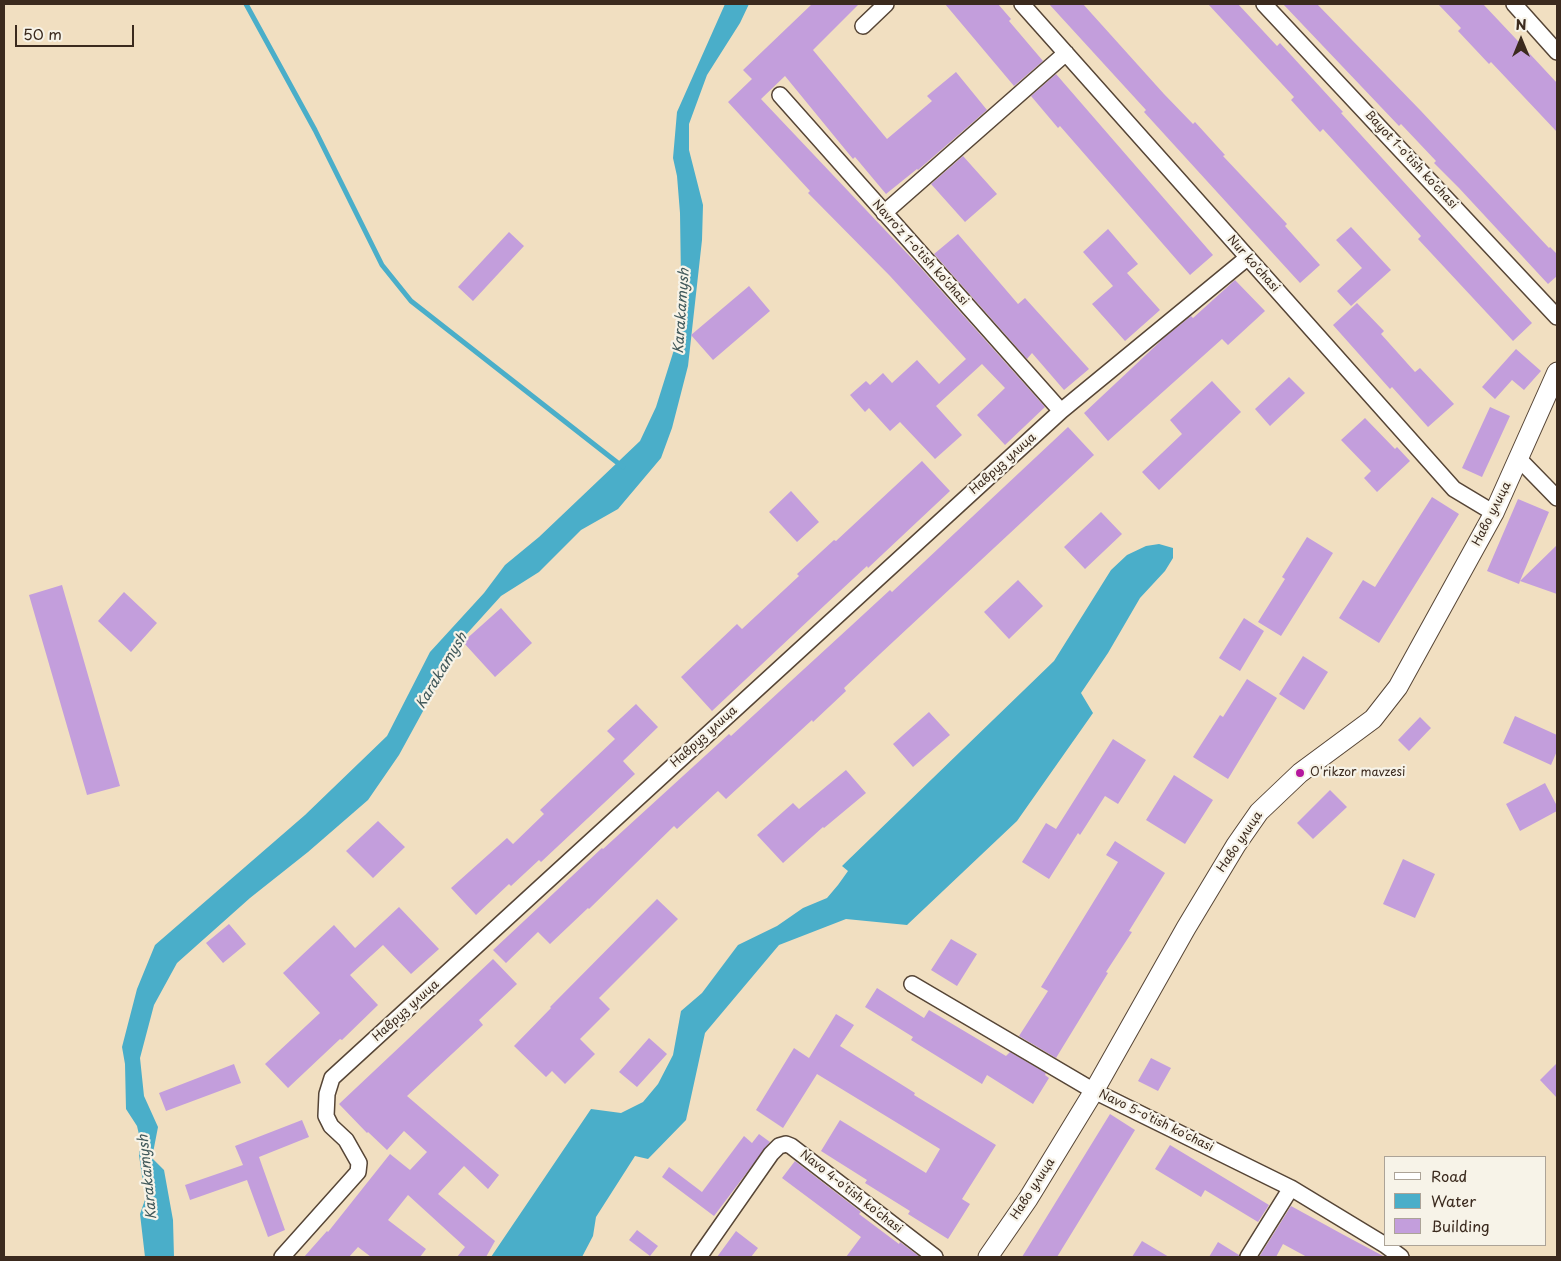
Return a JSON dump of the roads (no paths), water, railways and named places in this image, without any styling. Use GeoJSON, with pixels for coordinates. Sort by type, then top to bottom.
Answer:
{"type":"FeatureCollection","features":[{"type":"Feature","properties":{"kind":"street"},"geometry":{"type":"LineString","coordinates":[[863,26],[886,4]]}},
{"type":"Feature","properties":{"kind":"street","name":"Nur ko'chasi"},"geometry":{"type":"LineString","coordinates":[[1022,4],[1454,489],[1494,513]]}},
{"type":"Feature","properties":{"kind":"street","name":"Bayot 1-o'tish ko'chasi"},"geometry":{"type":"LineString","coordinates":[[1264,4],[1557,317]]}},
{"type":"Feature","properties":{"kind":"street"},"geometry":{"type":"LineString","coordinates":[[1514,4],[1557,52]]}},
{"type":"Feature","properties":{"kind":"street"},"geometry":{"type":"LineString","coordinates":[[884,213],[1066,53]]}},
{"type":"Feature","properties":{"kind":"street","name":"Navro'z 1-o'tish ko'chasi"},"geometry":{"type":"LineString","coordinates":[[780,95],[1061,411]]}},
{"type":"Feature","properties":{"kind":"street","name":"Навруз улица"},"geometry":{"type":"LineString","coordinates":[[282,1257],[358,1172],[359,1163],[346,1140],[331,1126],[326,1116],[327,1094],[332,1078],[1061,411],[1247,258]]}},
{"type":"Feature","properties":{"kind":"street","name":"Наво улица"},"geometry":{"type":"LineString","coordinates":[[988,1257],[1028,1199],[1094,1091],[1186,928],[1236,845],[1259,812],[1300,773],[1373,719],[1398,687],[1494,513],[1557,372]]}},
{"type":"Feature","properties":{"kind":"street"},"geometry":{"type":"LineString","coordinates":[[1519,459],[1557,498]]}},
{"type":"Feature","properties":{"kind":"street","name":"Navo 5-o'tish ko'chasi"},"geometry":{"type":"LineString","coordinates":[[912,984],[1094,1091],[1291,1188],[1384,1244]]}},
{"type":"Feature","properties":{"kind":"street","name":"Navo 4-o'tish ko'chasi"},"geometry":{"type":"LineString","coordinates":[[699,1257],[771,1154],[779,1146],[786,1144],[935,1257]]}},
{"type":"Feature","properties":{"kind":"street"},"geometry":{"type":"LineString","coordinates":[[1248,1257],[1291,1188]]}},
{"type":"Feature","properties":{"kind":"street"},"geometry":{"type":"LineString","coordinates":[[1378,1257],[1384,1246]]}},
{"type":"Feature","properties":{"kind":"street","name":"Navo 5-o'tish ko'chasi"},"geometry":{"type":"LineString","coordinates":[[1386,1246],[1401,1257]]}},
{"type":"Feature","properties":{"kind":"water","name":"Karakamysh"},"geometry":{"type":"Polygon","coordinates":[[[725,4],[749,4],[740,23],[707,75],[689,124],[689,150],[703,205],[702,240],[688,366],[672,428],[661,458],[618,509],[581,530],[539,572],[501,596],[463,638],[399,755],[368,800],[308,852],[250,898],[177,963],[154,1005],[140,1058],[144,1096],[158,1127],[152,1158],[164,1170],[173,1220],[174,1257],[145,1257],[140,1214],[147,1194],[142,1176],[139,1155],[141,1143],[137,1126],[126,1109],[125,1064],[122,1047],[137,989],[155,945],[305,815],[387,736],[430,652],[484,593],[505,565],[539,537],[640,441],[656,407],[678,337],[681,280],[680,213],[677,176],[673,158],[677,112],[725,4]]]}},
{"type":"Feature","properties":{"kind":"water"},"geometry":{"type":"Polygon","coordinates":[[[1159,544],[1173,548],[1173,558],[1165,571],[1140,598],[1108,653],[1081,693],[1093,713],[1017,821],[907,925],[846,919],[779,945],[705,1033],[686,1120],[648,1159],[635,1156],[596,1217],[593,1236],[582,1257],[491,1257],[591,1109],[621,1113],[643,1102],[658,1084],[673,1055],[681,1011],[702,993],[738,945],[777,926],[803,908],[827,898],[848,871],[842,866],[1054,661],[1111,570],[1127,555],[1146,546],[1159,544]]]}},
{"type":"Feature","properties":{"kind":"waterway"},"geometry":{"type":"LineString","coordinates":[[246,4],[315,130],[382,265],[411,301],[623,467]]}},
{"type":"Feature","properties":{"kind":"place","name":"O'rikzor mavzesi"},"geometry":{"type":"Point","coordinates":[1300,773]}}]}
